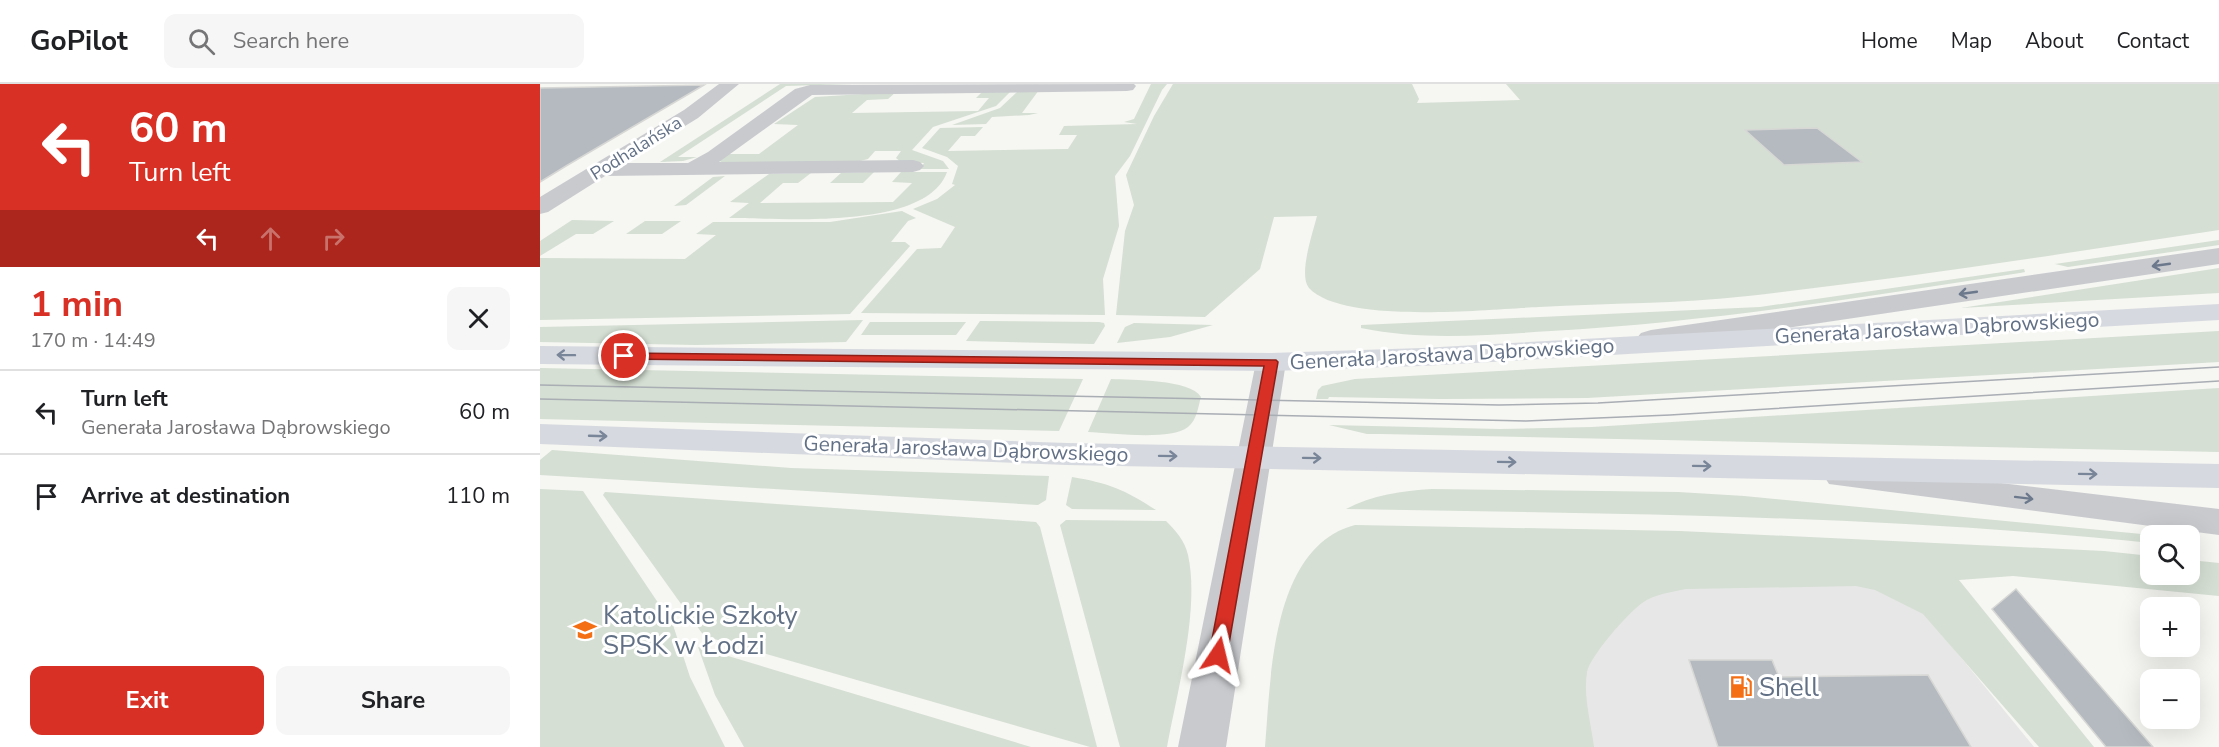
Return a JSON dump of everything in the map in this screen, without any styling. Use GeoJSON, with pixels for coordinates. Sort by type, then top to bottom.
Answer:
{"type":"FeatureCollection","features":[{"type":"Feature","properties":{"kind":"main road","name":"Generała Jarosława Dąbrowskiego"},"geometry":{"type":"LineString","coordinates":[[540,354],[1271,362],[1589,348],[2219,312]]}},
{"type":"Feature","properties":{"kind":"main road","name":"Generała Jarosława Dąbrowskiego"},"geometry":{"type":"LineString","coordinates":[[540,434],[1067,454],[2219,476]]}},
{"type":"Feature","properties":{"kind":"street","name":"Podhalańska"},"geometry":{"type":"LineString","coordinates":[[540,207],[691,114],[730,84]]}},
{"type":"Feature","properties":{"kind":"street"},"geometry":{"type":"LineString","coordinates":[[694,168],[715,156],[801,93],[810,90],[1127,86]]}},
{"type":"Feature","properties":{"kind":"street"},"geometry":{"type":"LineString","coordinates":[[601,170],[913,166]]}},
{"type":"Feature","properties":{"kind":"street"},"geometry":{"type":"LineString","coordinates":[[1589,348],[2219,256]]}},
{"type":"Feature","properties":{"kind":"street"},"geometry":{"type":"LineString","coordinates":[[1202,747],[1271,362]]}},
{"type":"Feature","properties":{"kind":"street"},"geometry":{"type":"LineString","coordinates":[[1778,468],[2219,522]]}},
{"type":"Feature","properties":{"kind":"shaded area"},"geometry":{"type":"Polygon","coordinates":[[[780,84],[852,84],[786,86],[678,157],[697,157],[683,161],[660,162],[780,84]]]}},
{"type":"Feature","properties":{"kind":"shaded area"},"geometry":{"type":"Polygon","coordinates":[[[1151,84],[1167,84],[1130,156],[1115,176],[1119,226],[1103,279],[1105,315],[861,313],[917,249],[941,248],[955,227],[913,209],[937,199],[955,185],[952,184],[958,166],[947,157],[922,148],[940,128],[983,127],[975,136],[961,136],[948,151],[1068,149],[1077,135],[1059,135],[1064,126],[1137,124],[1124,122],[1134,119],[1151,84]]]}},
{"type":"Feature","properties":{"kind":"shaded area"},"geometry":{"type":"Polygon","coordinates":[[[1173,84],[1412,84],[1419,99],[1417,103],[1520,100],[1506,84],[2219,84],[2219,230],[1925,274],[1722,299],[1418,312],[1352,307],[1327,300],[1309,288],[1305,274],[1317,216],[1274,217],[1260,269],[1205,317],[1116,315],[1125,231],[1134,205],[1126,175],[1154,116],[1173,84]]]}},
{"type":"Feature","properties":{"kind":"shaded area"},"geometry":{"type":"Polygon","coordinates":[[[1039,90],[1022,113],[1038,113],[992,117],[986,124],[952,125],[1000,108],[1017,92],[1039,90]]]}},
{"type":"Feature","properties":{"kind":"shaded area"},"geometry":{"type":"Polygon","coordinates":[[[983,91],[1011,91],[996,106],[933,127],[912,150],[943,161],[949,169],[920,169],[924,163],[901,162],[896,158],[901,151],[875,151],[868,159],[860,161],[723,164],[719,160],[724,154],[759,154],[798,125],[774,124],[815,97],[896,92],[888,99],[867,100],[852,113],[978,111],[989,98],[976,98],[983,91]]]}},
{"type":"Feature","properties":{"kind":"shaded area"},"geometry":{"type":"Polygon","coordinates":[[[874,172],[863,183],[830,183],[841,173],[874,172]]]}},
{"type":"Feature","properties":{"kind":"shaded area"},"geometry":{"type":"Polygon","coordinates":[[[901,172],[947,172],[934,191],[911,204],[883,212],[815,219],[729,218],[749,203],[730,202],[769,174],[811,173],[798,183],[783,183],[760,203],[893,202],[912,183],[892,182],[901,172]]]}},
{"type":"Feature","properties":{"kind":"shaded area"},"geometry":{"type":"Polygon","coordinates":[[[725,176],[686,205],[674,206],[713,177],[725,176]]]}},
{"type":"Feature","properties":{"kind":"shaded area"},"geometry":{"type":"Polygon","coordinates":[[[902,211],[916,218],[908,221],[891,242],[905,242],[910,246],[850,314],[540,320],[540,258],[685,259],[716,235],[696,234],[713,222],[830,222],[902,211]]]}},
{"type":"Feature","properties":{"kind":"shaded area"},"geometry":{"type":"Polygon","coordinates":[[[572,220],[614,221],[593,234],[576,234],[540,256],[540,241],[572,220]]]}},
{"type":"Feature","properties":{"kind":"shaded area"},"geometry":{"type":"Polygon","coordinates":[[[645,221],[681,221],[662,234],[626,234],[645,221]]]}},
{"type":"Feature","properties":{"kind":"shaded area"},"geometry":{"type":"Polygon","coordinates":[[[2219,240],[2219,245],[2068,267],[2055,264],[2219,240]]]}},
{"type":"Feature","properties":{"kind":"shaded area"},"geometry":{"type":"Polygon","coordinates":[[[2219,268],[2219,293],[1961,308],[2219,268]]]}},
{"type":"Feature","properties":{"kind":"shaded area"},"geometry":{"type":"Polygon","coordinates":[[[2024,269],[2025,272],[2020,273],[1845,300],[1669,322],[1456,336],[1408,335],[1361,328],[1361,325],[1760,307],[2024,269]]]}},
{"type":"Feature","properties":{"kind":"shaded area"},"geometry":{"type":"Polygon","coordinates":[[[863,320],[846,342],[696,345],[540,342],[540,327],[863,320]]]}},
{"type":"Feature","properties":{"kind":"shaded area"},"geometry":{"type":"Polygon","coordinates":[[[980,321],[1099,322],[1104,323],[1105,326],[1094,344],[966,341],[980,321]]]}},
{"type":"Feature","properties":{"kind":"shaded area"},"geometry":{"type":"Polygon","coordinates":[[[870,322],[966,322],[956,335],[861,335],[870,322]]]}},
{"type":"Feature","properties":{"kind":"shaded area"},"geometry":{"type":"Polygon","coordinates":[[[1134,323],[1213,325],[1170,337],[1117,343],[1125,327],[1134,323]]]}},
{"type":"Feature","properties":{"kind":"shaded area"},"geometry":{"type":"Polygon","coordinates":[[[2219,331],[2219,362],[1587,398],[1329,397],[1328,399],[1316,399],[1318,390],[1322,386],[1355,379],[2219,331]]]}},
{"type":"Feature","properties":{"kind":"shaded area"},"geometry":{"type":"Polygon","coordinates":[[[540,368],[1083,379],[1059,431],[540,419],[540,368]]]}},
{"type":"Feature","properties":{"kind":"shaded area"},"geometry":{"type":"Polygon","coordinates":[[[1111,379],[1173,384],[1195,391],[1201,397],[1195,417],[1188,427],[1168,434],[1088,432],[1111,379]]]}},
{"type":"Feature","properties":{"kind":"shaded area"},"geometry":{"type":"Polygon","coordinates":[[[2219,388],[2219,452],[1367,434],[1329,425],[1500,429],[1592,427],[2219,388]]]}},
{"type":"Feature","properties":{"kind":"shaded area"},"geometry":{"type":"Polygon","coordinates":[[[552,450],[791,468],[1049,476],[1046,500],[1038,505],[540,475],[540,460],[552,450]]]}},
{"type":"Feature","properties":{"kind":"shaded area"},"geometry":{"type":"Polygon","coordinates":[[[1072,477],[1116,488],[1156,510],[1072,509],[1066,505],[1072,477]]]}},
{"type":"Feature","properties":{"kind":"shaded area","name":"Katolickie Szkoły SPSK w Łodzi"},"geometry":{"type":"Polygon","coordinates":[[[540,489],[583,491],[673,625],[690,677],[725,747],[540,747],[540,489]]]}},
{"type":"Feature","properties":{"kind":"shaded area"},"geometry":{"type":"Polygon","coordinates":[[[1432,489],[1678,492],[1744,496],[2140,534],[2140,542],[1850,521],[1346,509],[1366,500],[1432,489]]]}},
{"type":"Feature","properties":{"kind":"shaded area"},"geometry":{"type":"Polygon","coordinates":[[[605,492],[1036,522],[1040,527],[1097,747],[1090,747],[704,636],[603,495],[605,492]]]}},
{"type":"Feature","properties":{"kind":"shaded area"},"geometry":{"type":"Polygon","coordinates":[[[1066,520],[1166,521],[1185,545],[1191,576],[1189,625],[1167,747],[1120,747],[1060,525],[1066,520]]]}},
{"type":"Feature","properties":{"kind":"shaded area"},"geometry":{"type":"Polygon","coordinates":[[[1355,525],[1680,531],[2104,551],[2140,555],[2140,585],[2200,585],[2200,561],[2219,563],[2219,596],[2013,576],[1959,580],[2094,747],[2039,747],[1923,614],[1875,590],[1856,586],[1686,589],[1647,600],[1610,635],[1587,672],[1587,700],[1594,747],[1265,747],[1274,652],[1281,618],[1291,587],[1306,559],[1327,538],[1355,525]]]}},
{"type":"Feature","properties":{"kind":"shaded area"},"geometry":{"type":"Polygon","coordinates":[[[1657,583],[1901,584],[2034,747],[1537,747],[1544,675],[1657,583]]]}},
{"type":"Feature","properties":{"kind":"shaded area"},"geometry":{"type":"Polygon","coordinates":[[[698,647],[1031,747],[744,747],[715,695],[698,647]]]}},
{"type":"Feature","properties":{"kind":"building"},"geometry":{"type":"Polygon","coordinates":[[[704,85],[566,166],[540,182],[540,88],[704,85]]]}},
{"type":"Feature","properties":{"kind":"building"},"geometry":{"type":"Polygon","coordinates":[[[1817,128],[1862,162],[1784,165],[1745,130],[1817,128]]]}},
{"type":"Feature","properties":{"kind":"building"},"geometry":{"type":"Polygon","coordinates":[[[2016,589],[2153,747],[2106,747],[1992,609],[2016,589]]]}},
{"type":"Feature","properties":{"kind":"building"},"geometry":{"type":"Polygon","coordinates":[[[1689,660],[1772,660],[1779,677],[1928,675],[1971,747],[1718,747],[1689,660]]]}},
{"type":"Feature","properties":{"kind":"tram line"},"geometry":{"type":"LineString","coordinates":[[540,385],[1499,405],[1598,403],[2219,367]]}},
{"type":"Feature","properties":{"kind":"tram line"},"geometry":{"type":"LineString","coordinates":[[540,399],[1526,421],[1670,415],[2219,381]]}},
{"type":"Feature","properties":{"kind":"place","name":"Katolickie Szkoły SPSK w Łodzi"},"geometry":{"type":"Point","coordinates":[585,630]}},
{"type":"Feature","properties":{"kind":"place","name":"Shell"},"geometry":{"type":"Point","coordinates":[1741,687]}},
{"type":"Feature","properties":{"kind":"route"},"geometry":{"type":"LineString","coordinates":[[624,356],[1271,362],[1218,655]]}}]}
